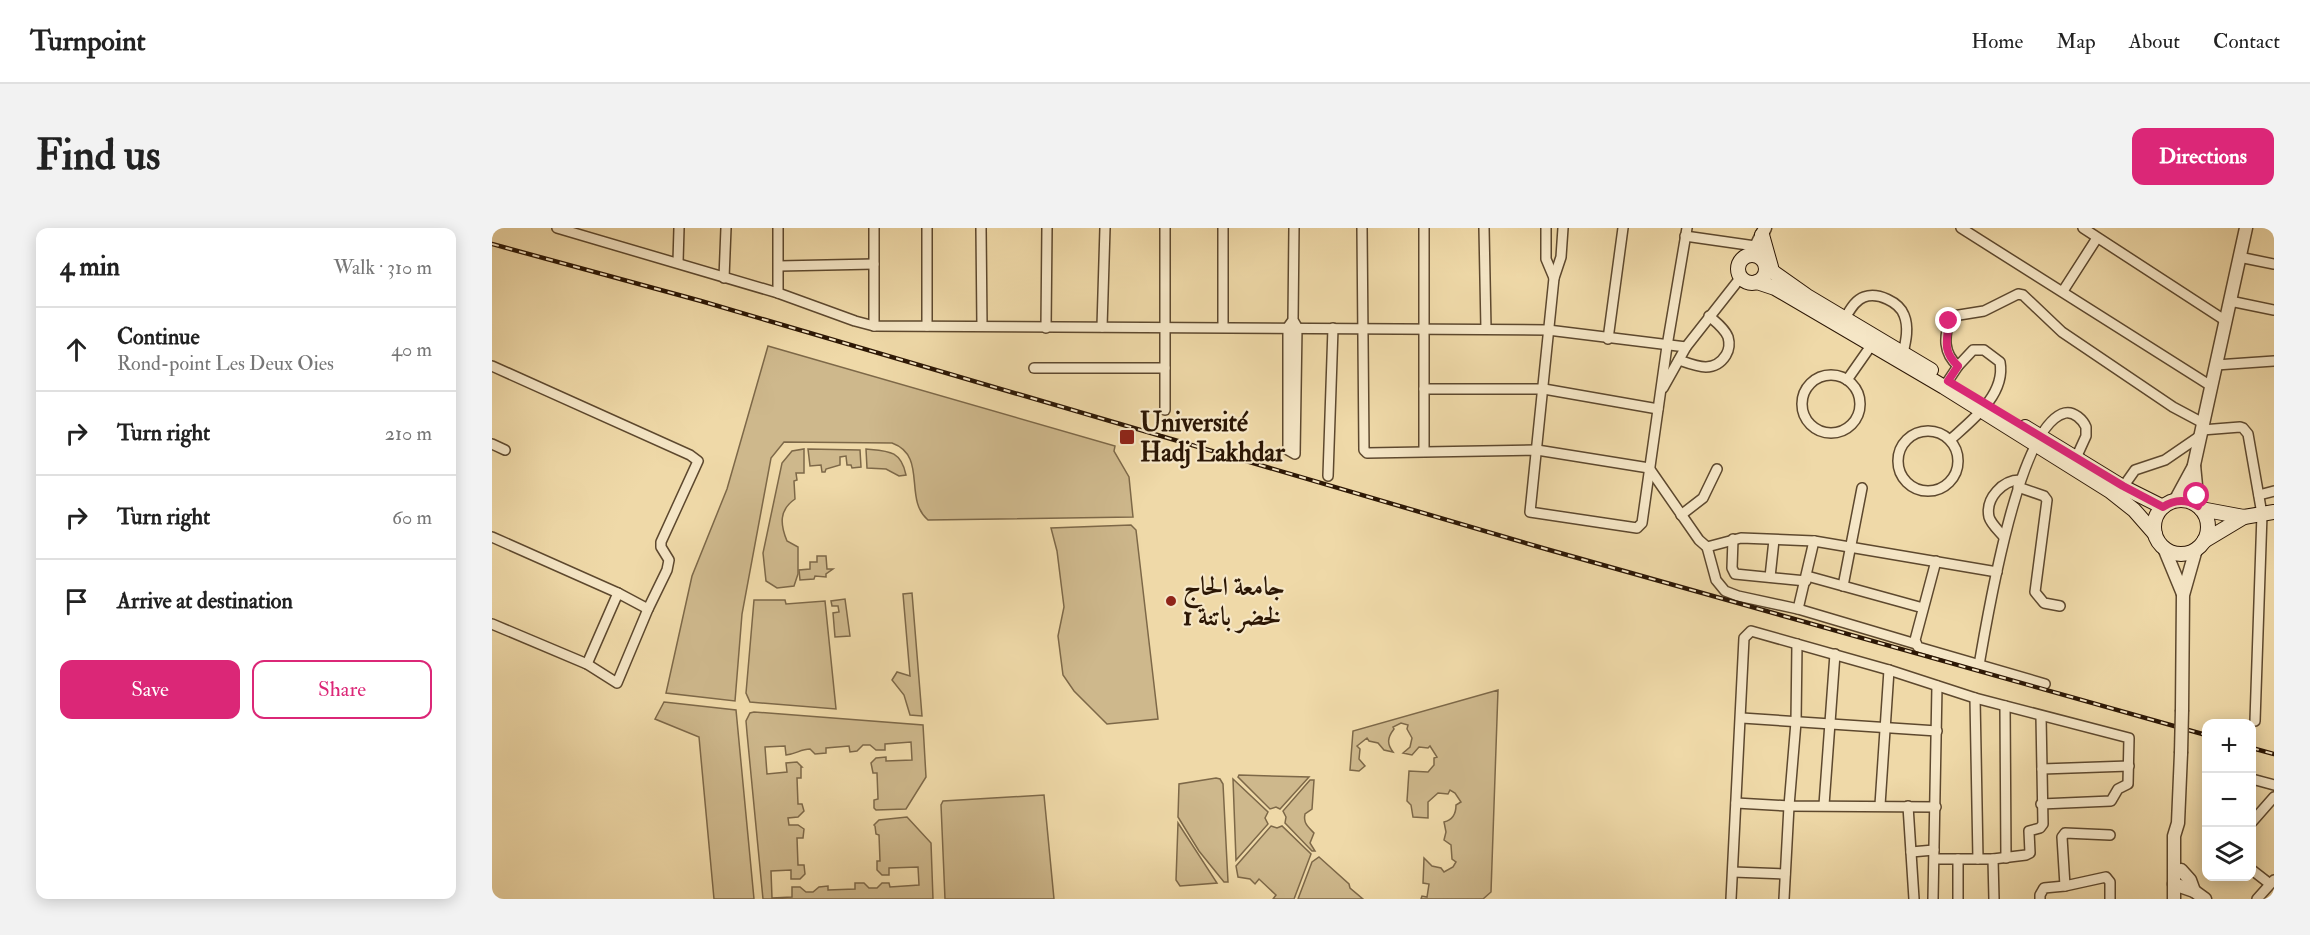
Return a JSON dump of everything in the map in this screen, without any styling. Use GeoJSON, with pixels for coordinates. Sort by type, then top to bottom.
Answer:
{"type":"FeatureCollection","features":[{"type":"Feature","properties":{"kind":"main road"},"geometry":{"type":"LineString","coordinates":[[1758,241],[1770,271]]}},
{"type":"Feature","properties":{"kind":"main road"},"geometry":{"type":"LineString","coordinates":[[1758,241],[1759,257],[1770,271],[1845,318],[1875,342],[1903,353],[1946,384]]}},
{"type":"Feature","properties":{"kind":"main road"},"geometry":{"type":"LineString","coordinates":[[1758,241],[1738,265],[1741,277],[1750,283],[1757,282],[1775,288],[1875,342],[2039,441],[2119,497],[2134,510],[2164,548],[2174,553],[2186,554],[2244,517]]}},
{"type":"Feature","properties":{"kind":"main road"},"geometry":{"type":"LineString","coordinates":[[1757,282],[1770,271]]}},
{"type":"Feature","properties":{"kind":"main road"},"geometry":{"type":"LineString","coordinates":[[2039,441],[2076,458],[2123,486],[2169,504]]}},
{"type":"Feature","properties":{"kind":"main road"},"geometry":{"type":"LineString","coordinates":[[2155,534],[2154,524],[2157,515],[2169,504],[2183,500],[2199,508],[2244,517],[2268,513]]}},
{"type":"Feature","properties":{"kind":"main road"},"geometry":{"type":"LineString","coordinates":[[2199,508],[2205,514],[2208,528],[2200,545]]}},
{"type":"Feature","properties":{"kind":"street"},"geometry":{"type":"LineString","coordinates":[[557,228],[678,262],[874,326],[1046,328],[1293,325],[1333,328],[1548,330],[1686,347]]}},
{"type":"Feature","properties":{"kind":"street"},"geometry":{"type":"LineString","coordinates":[[678,262],[679,228]]}},
{"type":"Feature","properties":{"kind":"street"},"geometry":{"type":"LineString","coordinates":[[724,278],[726,228]]}},
{"type":"Feature","properties":{"kind":"street"},"geometry":{"type":"LineString","coordinates":[[778,228],[778,293]]}},
{"type":"Feature","properties":{"kind":"street"},"geometry":{"type":"LineString","coordinates":[[874,228],[874,326]]}},
{"type":"Feature","properties":{"kind":"street"},"geometry":{"type":"LineString","coordinates":[[927,228],[927,326]]}},
{"type":"Feature","properties":{"kind":"street"},"geometry":{"type":"LineString","coordinates":[[981,228],[982,326]]}},
{"type":"Feature","properties":{"kind":"street"},"geometry":{"type":"LineString","coordinates":[[1046,328],[1047,228]]}},
{"type":"Feature","properties":{"kind":"street"},"geometry":{"type":"LineString","coordinates":[[1102,327],[1105,228]]}},
{"type":"Feature","properties":{"kind":"street"},"geometry":{"type":"LineString","coordinates":[[1165,228],[1166,410]]}},
{"type":"Feature","properties":{"kind":"street"},"geometry":{"type":"LineString","coordinates":[[1223,228],[1223,327]]}},
{"type":"Feature","properties":{"kind":"street"},"geometry":{"type":"LineString","coordinates":[[1293,325],[1288,450],[1294,454],[1294,228]]}},
{"type":"Feature","properties":{"kind":"street"},"geometry":{"type":"LineString","coordinates":[[1362,228],[1365,452],[1537,450],[1649,468],[1699,540],[1707,547],[1716,580],[1725,591],[1798,609],[2045,684]]}},
{"type":"Feature","properties":{"kind":"street"},"geometry":{"type":"LineString","coordinates":[[1424,228],[1424,452]]}},
{"type":"Feature","properties":{"kind":"street"},"geometry":{"type":"LineString","coordinates":[[1484,228],[1486,329]]}},
{"type":"Feature","properties":{"kind":"street"},"geometry":{"type":"LineString","coordinates":[[1546,228],[1546,259],[1554,278]]}},
{"type":"Feature","properties":{"kind":"street"},"geometry":{"type":"LineString","coordinates":[[1563,228],[1561,257],[1554,278],[1530,512],[1637,528],[1642,523],[1686,232],[1758,241]]}},
{"type":"Feature","properties":{"kind":"street"},"geometry":{"type":"LineString","coordinates":[[1608,339],[1623,228]]}},
{"type":"Feature","properties":{"kind":"street"},"geometry":{"type":"LineString","coordinates":[[1961,228],[2211,386]]}},
{"type":"Feature","properties":{"kind":"street"},"geometry":{"type":"LineString","coordinates":[[2083,228],[2226,321]]}},
{"type":"Feature","properties":{"kind":"street"},"geometry":{"type":"LineString","coordinates":[[2199,508],[2194,465],[2246,228]]}},
{"type":"Feature","properties":{"kind":"street"},"geometry":{"type":"LineString","coordinates":[[2063,291],[2097,238]]}},
{"type":"Feature","properties":{"kind":"street"},"geometry":{"type":"LineString","coordinates":[[2239,257],[2274,264]]}},
{"type":"Feature","properties":{"kind":"street"},"geometry":{"type":"LineString","coordinates":[[779,266],[874,264]]}},
{"type":"Feature","properties":{"kind":"street"},"geometry":{"type":"LineString","coordinates":[[1660,393],[1686,347],[1741,277]]}},
{"type":"Feature","properties":{"kind":"street"},"geometry":{"type":"LineString","coordinates":[[1958,366],[1951,360],[1946,350],[1950,319],[1984,311],[2019,294],[2023,295],[2062,332],[2202,429]]}},
{"type":"Feature","properties":{"kind":"street"},"geometry":{"type":"LineString","coordinates":[[1845,318],[1867,296],[1889,299],[1905,316],[1907,337],[1903,353]]}},
{"type":"Feature","properties":{"kind":"street"},"geometry":{"type":"LineString","coordinates":[[2230,301],[2274,310]]}},
{"type":"Feature","properties":{"kind":"street"},"geometry":{"type":"LineString","coordinates":[[1679,360],[1707,368],[1716,366],[1728,353],[1728,336],[1709,316]]}},
{"type":"Feature","properties":{"kind":"street"},"geometry":{"type":"LineString","coordinates":[[1328,477],[1333,328]]}},
{"type":"Feature","properties":{"kind":"street"},"geometry":{"type":"LineString","coordinates":[[1847,380],[1875,342]]}},
{"type":"Feature","properties":{"kind":"street"},"geometry":{"type":"LineString","coordinates":[[1946,384],[1970,353],[1979,349],[1998,359],[2001,367],[2000,380],[1984,407],[1950,440]]}},
{"type":"Feature","properties":{"kind":"street"},"geometry":{"type":"LineString","coordinates":[[2216,365],[2274,361]]}},
{"type":"Feature","properties":{"kind":"street"},"geometry":{"type":"LineString","coordinates":[[492,366],[690,455],[698,461],[661,542],[661,547],[669,560],[667,570],[617,683],[587,664],[492,624]]}},
{"type":"Feature","properties":{"kind":"street"},"geometry":{"type":"LineString","coordinates":[[1034,368],[1166,368]]}},
{"type":"Feature","properties":{"kind":"street"},"geometry":{"type":"LineString","coordinates":[[1836,375],[1847,380],[1856,389],[1860,400],[1859,413],[1853,424],[1838,433],[1826,433],[1814,429],[1806,420],[1802,408],[1802,396],[1808,385],[1824,376],[1836,375]]}},
{"type":"Feature","properties":{"kind":"street"},"geometry":{"type":"LineString","coordinates":[[1424,389],[1544,389],[1658,409]]}},
{"type":"Feature","properties":{"kind":"street"},"geometry":{"type":"LineString","coordinates":[[1979,665],[1996,572],[2019,484],[2039,441],[2056,416],[2066,412],[2074,414],[2084,423],[2087,431],[2076,458]]}},
{"type":"Feature","properties":{"kind":"street"},"geometry":{"type":"LineString","coordinates":[[2123,486],[2135,470],[2165,460],[2202,429],[2240,427],[2246,430],[2259,495],[2268,513],[2254,719]]}},
{"type":"Feature","properties":{"kind":"street"},"geometry":{"type":"LineString","coordinates":[[1927,430],[1939,433],[1950,440],[1956,451],[1958,463],[1954,475],[1946,485],[1928,491],[1916,489],[1906,482],[1897,465],[1898,452],[1904,441],[1914,433],[1927,430]]}},
{"type":"Feature","properties":{"kind":"street"},"geometry":{"type":"LineString","coordinates":[[492,444],[505,450]]}},
{"type":"Feature","properties":{"kind":"street"},"geometry":{"type":"LineString","coordinates":[[2169,504],[2194,465]]}},
{"type":"Feature","properties":{"kind":"street"},"geometry":{"type":"LineString","coordinates":[[1681,515],[1702,498],[1717,469]]}},
{"type":"Feature","properties":{"kind":"street"},"geometry":{"type":"LineString","coordinates":[[2004,537],[1990,518],[1990,503],[2003,485],[2012,480],[2044,496],[2047,500],[2035,592],[2044,603],[2060,606]]}},
{"type":"Feature","properties":{"kind":"street"},"geometry":{"type":"LineString","coordinates":[[1843,586],[1862,488]]}},
{"type":"Feature","properties":{"kind":"street"},"geometry":{"type":"LineString","coordinates":[[2259,495],[2274,491]]}},
{"type":"Feature","properties":{"kind":"street"},"geometry":{"type":"LineString","coordinates":[[492,537],[618,593],[648,609]]}},
{"type":"Feature","properties":{"kind":"street"},"geometry":{"type":"LineString","coordinates":[[1707,547],[1733,539],[1814,541],[1996,572]]}},
{"type":"Feature","properties":{"kind":"street"},"geometry":{"type":"LineString","coordinates":[[1733,539],[1733,571],[1735,574],[1770,578],[1806,578],[1923,609]]}},
{"type":"Feature","properties":{"kind":"street"},"geometry":{"type":"LineString","coordinates":[[1770,578],[1774,540]]}},
{"type":"Feature","properties":{"kind":"street"},"geometry":{"type":"LineString","coordinates":[[1798,609],[1814,541]]}},
{"type":"Feature","properties":{"kind":"street"},"geometry":{"type":"LineString","coordinates":[[2177,893],[2174,836],[2178,824],[2181,753],[2183,596],[2200,545]]}},
{"type":"Feature","properties":{"kind":"street"},"geometry":{"type":"LineString","coordinates":[[2164,548],[2183,596]]}},
{"type":"Feature","properties":{"kind":"street"},"geometry":{"type":"LineString","coordinates":[[1916,644],[1915,640],[1936,561]]}},
{"type":"Feature","properties":{"kind":"street"},"geometry":{"type":"LineString","coordinates":[[587,664],[618,593]]}},
{"type":"Feature","properties":{"kind":"street"},"geometry":{"type":"LineString","coordinates":[[1731,899],[1742,718],[1744,638],[1751,631],[1889,670],[1975,698],[2127,737],[2128,784],[2118,789],[2111,801],[2041,804]]}},
{"type":"Feature","properties":{"kind":"street"},"geometry":{"type":"LineString","coordinates":[[1784,899],[1796,722],[1797,644]]}},
{"type":"Feature","properties":{"kind":"street"},"geometry":{"type":"LineString","coordinates":[[1824,805],[1835,654]]}},
{"type":"Feature","properties":{"kind":"street"},"geometry":{"type":"LineString","coordinates":[[1880,805],[1889,670]]}},
{"type":"Feature","properties":{"kind":"street"},"geometry":{"type":"LineString","coordinates":[[1933,899],[1937,686]]}},
{"type":"Feature","properties":{"kind":"street"},"geometry":{"type":"LineString","coordinates":[[1975,698],[1977,859]]}},
{"type":"Feature","properties":{"kind":"street"},"geometry":{"type":"LineString","coordinates":[[2005,706],[2006,858]]}},
{"type":"Feature","properties":{"kind":"street"},"geometry":{"type":"LineString","coordinates":[[1911,852],[1958,859],[2006,858],[2030,853],[2029,831],[2040,828],[2043,824],[2041,716]]}},
{"type":"Feature","properties":{"kind":"street"},"geometry":{"type":"LineString","coordinates":[[1742,718],[1830,722],[1937,731]]}},
{"type":"Feature","properties":{"kind":"street"},"geometry":{"type":"LineString","coordinates":[[2042,769],[2129,766]]}},
{"type":"Feature","properties":{"kind":"street"},"geometry":{"type":"LineString","coordinates":[[2256,780],[2274,785]]}},
{"type":"Feature","properties":{"kind":"street"},"geometry":{"type":"LineString","coordinates":[[2256,817],[2274,796]]}},
{"type":"Feature","properties":{"kind":"street"},"geometry":{"type":"LineString","coordinates":[[1736,803],[1789,806],[1936,807]]}},
{"type":"Feature","properties":{"kind":"street"},"geometry":{"type":"LineString","coordinates":[[1908,806],[1914,899]]}},
{"type":"Feature","properties":{"kind":"street"},"geometry":{"type":"LineString","coordinates":[[2177,893],[2181,870],[2182,836],[2178,824]]}},
{"type":"Feature","properties":{"kind":"street"},"geometry":{"type":"LineString","coordinates":[[2065,886],[2063,835],[2065,833],[2110,834]]}},
{"type":"Feature","properties":{"kind":"street"},"geometry":{"type":"LineString","coordinates":[[1958,859],[1958,899]]}},
{"type":"Feature","properties":{"kind":"street"},"geometry":{"type":"LineString","coordinates":[[1993,859],[1994,899]]}},
{"type":"Feature","properties":{"kind":"street"},"geometry":{"type":"LineString","coordinates":[[2181,870],[2190,880],[2194,895]]}},
{"type":"Feature","properties":{"kind":"street"},"geometry":{"type":"LineString","coordinates":[[2256,872],[2272,882],[2257,899]]}},
{"type":"Feature","properties":{"kind":"street"},"geometry":{"type":"LineString","coordinates":[[1732,873],[1785,874]]}},
{"type":"Feature","properties":{"kind":"street"},"geometry":{"type":"LineString","coordinates":[[2040,899],[2044,888],[2106,877],[2110,882],[2110,899]]}},
{"type":"Feature","properties":{"kind":"street"},"geometry":{"type":"LineString","coordinates":[[2177,893],[2205,899]]}},
{"type":"Feature","properties":{"kind":"shaded area"},"geometry":{"type":"Polygon","coordinates":[[[768,346],[1115,446],[1114,451],[1129,477],[1133,517],[928,520],[917,501],[913,468],[909,458],[903,449],[892,443],[784,442],[771,458],[742,614],[735,701],[666,693],[692,576],[727,489],[768,346]]]}},
{"type":"Feature","properties":{"kind":"shaded area"},"geometry":{"type":"Polygon","coordinates":[[[804,449],[804,473],[796,473],[795,499],[786,508],[782,518],[787,541],[798,547],[798,574],[794,586],[777,588],[766,581],[763,553],[782,463],[792,451],[804,449]]]}},
{"type":"Feature","properties":{"kind":"shaded area"},"geometry":{"type":"Polygon","coordinates":[[[808,449],[860,450],[861,467],[852,468],[851,465],[847,465],[846,456],[840,457],[840,465],[822,472],[821,465],[810,466],[808,449]]]}},
{"type":"Feature","properties":{"kind":"shaded area"},"geometry":{"type":"Polygon","coordinates":[[[866,449],[892,453],[897,456],[906,475],[899,476],[886,469],[867,468],[866,449]]]}},
{"type":"Feature","properties":{"kind":"shaded area"},"geometry":{"type":"Polygon","coordinates":[[[1131,525],[1136,530],[1158,719],[1107,724],[1074,691],[1063,675],[1058,636],[1064,607],[1057,551],[1051,528],[1131,525]]]}},
{"type":"Feature","properties":{"kind":"shaded area"},"geometry":{"type":"Polygon","coordinates":[[[817,556],[826,556],[827,569],[833,569],[826,574],[826,577],[815,576],[814,579],[800,580],[799,570],[810,569],[810,562],[817,562],[817,556]]]}},
{"type":"Feature","properties":{"kind":"shaded area"},"geometry":{"type":"Polygon","coordinates":[[[912,593],[922,716],[910,715],[904,695],[892,680],[897,672],[910,676],[903,594],[912,593]]]}},
{"type":"Feature","properties":{"kind":"shaded area"},"geometry":{"type":"Polygon","coordinates":[[[845,599],[850,636],[835,637],[833,613],[839,612],[838,606],[832,606],[831,601],[845,599]]]}},
{"type":"Feature","properties":{"kind":"shaded area"},"geometry":{"type":"Polygon","coordinates":[[[754,600],[785,600],[786,604],[825,601],[836,709],[750,702],[746,693],[754,600]]]}},
{"type":"Feature","properties":{"kind":"shaded area"},"geometry":{"type":"Polygon","coordinates":[[[1498,690],[1491,892],[1483,899],[1421,899],[1422,896],[1427,897],[1429,884],[1423,883],[1424,858],[1432,866],[1441,868],[1444,872],[1453,867],[1456,862],[1452,859],[1451,845],[1444,840],[1446,832],[1444,822],[1452,818],[1456,805],[1461,802],[1450,790],[1448,794],[1438,793],[1428,802],[1428,818],[1413,817],[1411,805],[1407,801],[1409,771],[1428,772],[1434,765],[1434,758],[1437,757],[1430,746],[1428,748],[1419,747],[1412,755],[1403,753],[1410,747],[1412,738],[1407,729],[1408,725],[1401,723],[1393,727],[1389,738],[1393,752],[1384,750],[1378,743],[1369,741],[1367,738],[1357,746],[1360,749],[1359,759],[1365,766],[1359,771],[1350,770],[1353,731],[1498,690]]]}},
{"type":"Feature","properties":{"kind":"shaded area"},"geometry":{"type":"Polygon","coordinates":[[[664,702],[736,710],[754,899],[714,899],[699,737],[655,719],[664,702]]]}},
{"type":"Feature","properties":{"kind":"shaded area"},"geometry":{"type":"Polygon","coordinates":[[[750,713],[923,725],[926,777],[906,809],[876,810],[874,808],[874,800],[878,799],[877,773],[873,773],[871,763],[876,758],[886,757],[886,761],[912,760],[911,742],[885,744],[885,750],[876,750],[870,745],[863,745],[857,751],[850,752],[849,746],[826,748],[826,753],[815,754],[810,749],[786,755],[785,746],[765,747],[767,774],[787,772],[786,763],[797,762],[802,767],[801,778],[797,778],[798,804],[802,804],[804,811],[798,817],[788,818],[789,825],[798,825],[804,829],[803,838],[797,838],[798,865],[804,865],[805,874],[800,879],[791,879],[791,870],[771,871],[772,898],[792,897],[792,887],[800,887],[806,892],[813,892],[819,887],[828,886],[828,890],[855,889],[855,883],[864,883],[869,888],[877,888],[882,883],[889,883],[890,887],[919,885],[918,867],[889,868],[889,875],[882,875],[877,870],[877,861],[880,861],[879,835],[876,834],[874,825],[879,820],[907,817],[931,843],[933,899],[763,899],[746,721],[750,713]]]}},
{"type":"Feature","properties":{"kind":"shaded area"},"geometry":{"type":"Polygon","coordinates":[[[1239,775],[1309,777],[1280,809],[1276,807],[1270,809],[1238,777],[1239,775]]]}},
{"type":"Feature","properties":{"kind":"shaded area"},"geometry":{"type":"Polygon","coordinates":[[[1220,779],[1223,784],[1228,882],[1224,882],[1199,851],[1178,817],[1179,784],[1220,779]]]}},
{"type":"Feature","properties":{"kind":"shaded area"},"geometry":{"type":"Polygon","coordinates":[[[1233,779],[1268,812],[1265,818],[1268,824],[1236,860],[1233,779]]]}},
{"type":"Feature","properties":{"kind":"shaded area"},"geometry":{"type":"Polygon","coordinates":[[[1310,780],[1314,780],[1312,809],[1305,814],[1305,822],[1314,833],[1310,843],[1315,851],[1312,851],[1285,823],[1286,817],[1283,811],[1310,780]]]}},
{"type":"Feature","properties":{"kind":"shaded area"},"geometry":{"type":"Polygon","coordinates":[[[1044,795],[1054,899],[945,899],[941,805],[943,801],[1044,795]]]}},
{"type":"Feature","properties":{"kind":"shaded area"},"geometry":{"type":"Polygon","coordinates":[[[1178,823],[1217,883],[1180,886],[1176,880],[1178,823]]]}},
{"type":"Feature","properties":{"kind":"shaded area"},"geometry":{"type":"Polygon","coordinates":[[[1271,826],[1277,828],[1282,826],[1311,854],[1294,899],[1273,899],[1276,895],[1259,879],[1255,884],[1250,879],[1238,877],[1236,866],[1271,826]]]}},
{"type":"Feature","properties":{"kind":"shaded area"},"geometry":{"type":"Polygon","coordinates":[[[1319,857],[1363,899],[1298,899],[1312,862],[1319,857]]]}},
{"type":"Feature","properties":{"kind":"railway"},"geometry":{"type":"LineString","coordinates":[[492,244],[701,301],[1546,549],[2202,734]]}},
{"type":"Feature","properties":{"kind":"railway"},"geometry":{"type":"LineString","coordinates":[[2256,749],[2274,754]]}},
{"type":"Feature","properties":{"kind":"place","name":"Université Hadj Lakhdar"},"geometry":{"type":"Point","coordinates":[1127,437]}},
{"type":"Feature","properties":{"kind":"place","name":"جامعة الحاج لخضر باتنة 1"},"geometry":{"type":"Point","coordinates":[1171,601]}},
{"type":"Feature","properties":{"kind":"route"},"geometry":{"type":"LineString","coordinates":[[1949,321],[1946,350],[1951,360],[1958,366],[1948,381],[2123,486],[2163,507],[2183,500],[2198,506],[2197,496]]}}]}
